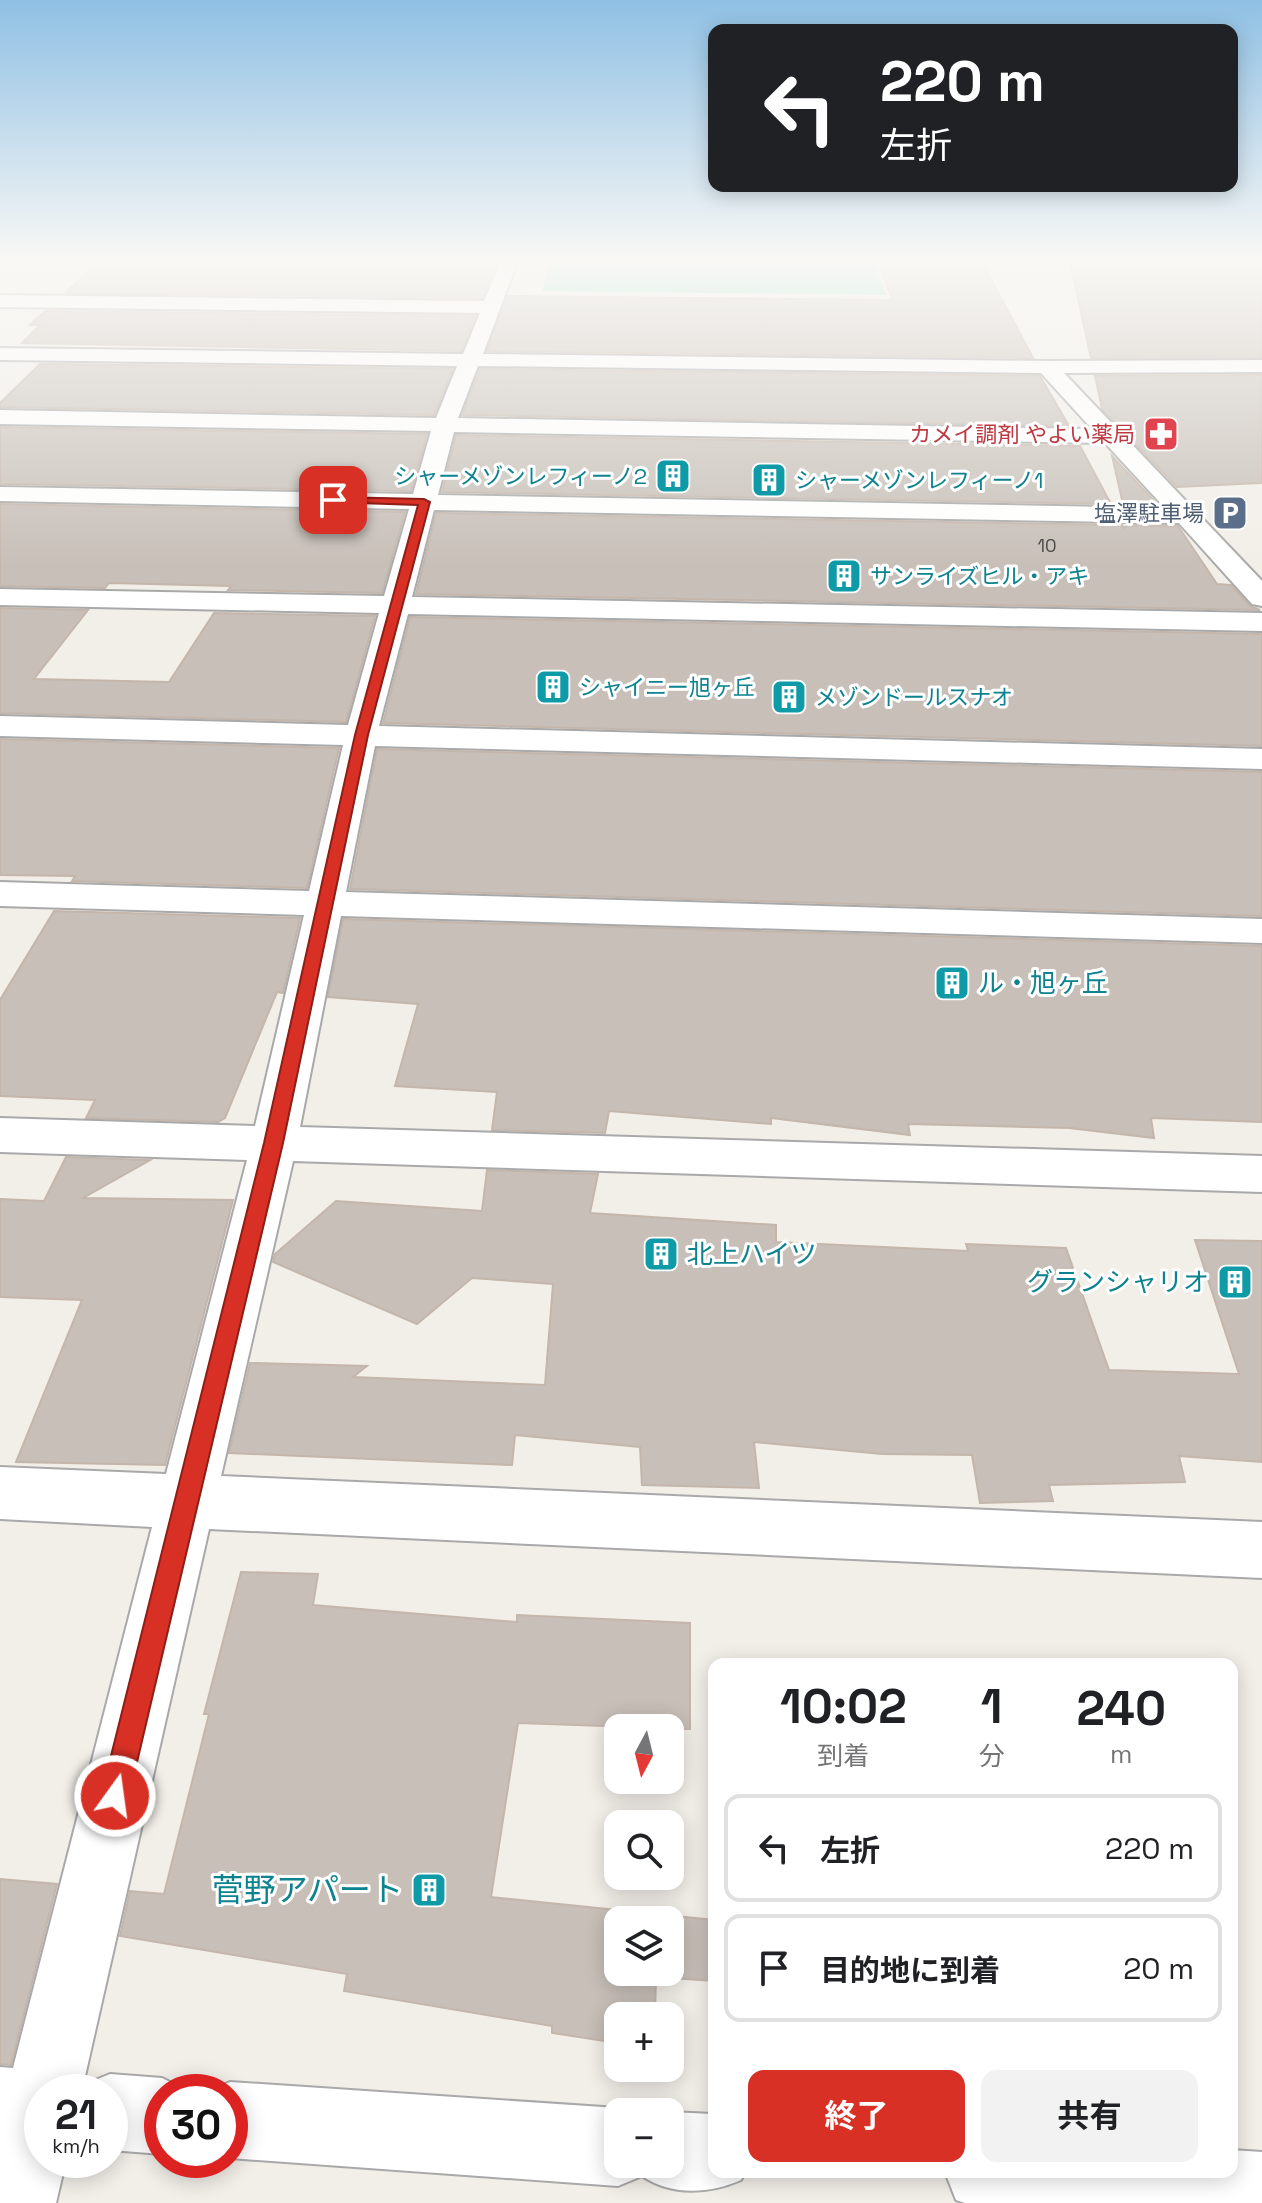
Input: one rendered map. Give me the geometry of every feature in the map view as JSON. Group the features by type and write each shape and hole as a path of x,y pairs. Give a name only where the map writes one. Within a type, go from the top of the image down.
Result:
{"street":[{"path":"53,2074 186,1501 274,1143 361,735 444,425 468,361"},
{"path":"649,361 1047,367 1262,366"},
{"path":"1047,367 1107,436 1189,516 1262,598"},
{"path":"0,417 1107,436"},
{"path":"0,494 1189,516"},
{"path":"0,597 1262,622"},
{"path":"0,726 1262,759"},
{"path":"0,894 1262,931"},
{"path":"0,1135 1262,1174"},
{"path":"0,1493 1262,1550"},
{"path":"248,2121 604,2146"},
{"path":"684,2151 708,2153"},
{"path":"17,2203 24,2178"},
{"path":"1072,2178 1262,2191"}],"building":[{"path":"40,364 453,369 434,415 0,407 0,403"},
{"path":"480,369 1040,376 1069,426 462,415"},
{"path":"1262,375 1262,483 1177,487 1102,409 1095,376"},
{"path":"0,427 427,434 411,491 0,484"},
{"path":"456,435 1080,446 1111,504 442,492"},
{"path":"1112,456 1158,505 1123,504"},
{"path":"0,504 405,512 382,593 228,590 231,586 109,583 105,588 0,586"},
{"path":"436,513 1122,525 1124,528 1128,525 1178,526 1217,584 1231,585 1250,606 1260,610 416,594"},
{"path":"0,608 88,610 34,679 169,682 214,613 375,616 346,722 0,713"},
{"path":"410,617 1262,634 1262,746 383,723"},
{"path":"0,739 339,748 307,888 72,881 75,876 0,875"},
{"path":"377,749 1262,772 1262,916 350,889"},
{"path":"54,911 300,918 283,993 277,992 225,1118 218,1122 86,1118 95,1100 0,1096 0,1000"},
{"path":"343,919 1262,946 1262,1122 1151,1118 1154,1138 1069,1128 908,1124 910,1135 771,1118 771,1124 609,1111 605,1133 492,1130 497,1092 395,1086 418,1004 328,997"},
{"path":"66,1157 150,1160 83,1198 233,1200 165,1465 16,1462 82,1300 0,1297 0,1199 44,1201"},
{"path":"487,1170 598,1174 590,1213 776,1225 776,1242 968,1251 966,1244 1066,1248 1109,1370 1239,1374 1195,1240 1262,1241 1262,1462 1179,1456 1185,1482 1049,1485 1053,1501 980,1503 972,1455 882,1454 754,1442 759,1488 642,1485 640,1447 515,1435 512,1465 229,1453 250,1363 367,1366 353,1377 545,1385 553,1284 472,1278 417,1324 273,1262 275,1254 336,1201 482,1211"},
{"path":"241,1572 318,1574 313,1605 517,1622 517,1615 690,1623 690,1729 684,1729 684,1714 604,1714 604,1726 518,1723 491,1897 604,1909 604,1986 656,1986 655,2002 604,2002 604,2041 552,2033 552,2026 344,1991 347,1974 120,1936 130,1891 164,1894 209,1714 204,1714"},
{"path":"0,1879 57,1884 11,2065 0,2064"},
{"path":"684,1917 708,1919 708,1981 684,1979"}],"place":[{"name":"カメイ調剤 やよい薬局","path":"1161,434"},
{"name":"シャーメゾンレフィーノ2","path":"673,476"},
{"name":"シャーメゾンレフィーノ1","path":"769,480"},
{"name":"塩澤駐車場","path":"1230,513"},
{"name":"サンライズヒル・アキ","path":"844,576"},
{"name":"シャイニー旭ヶ丘","path":"553,687"},
{"name":"メゾンドールスナオ","path":"789,697"},
{"name":"ル・旭ヶ丘","path":"952,983"},
{"name":"北上ハイツ","path":"661,1254"},
{"name":"グランシャリオ","path":"1235,1282"},
{"name":"菅野アパート","path":"429,1890"}],"route":[{"path":"115,1796 274,1143 361,735 424,502 333,500"}]}
